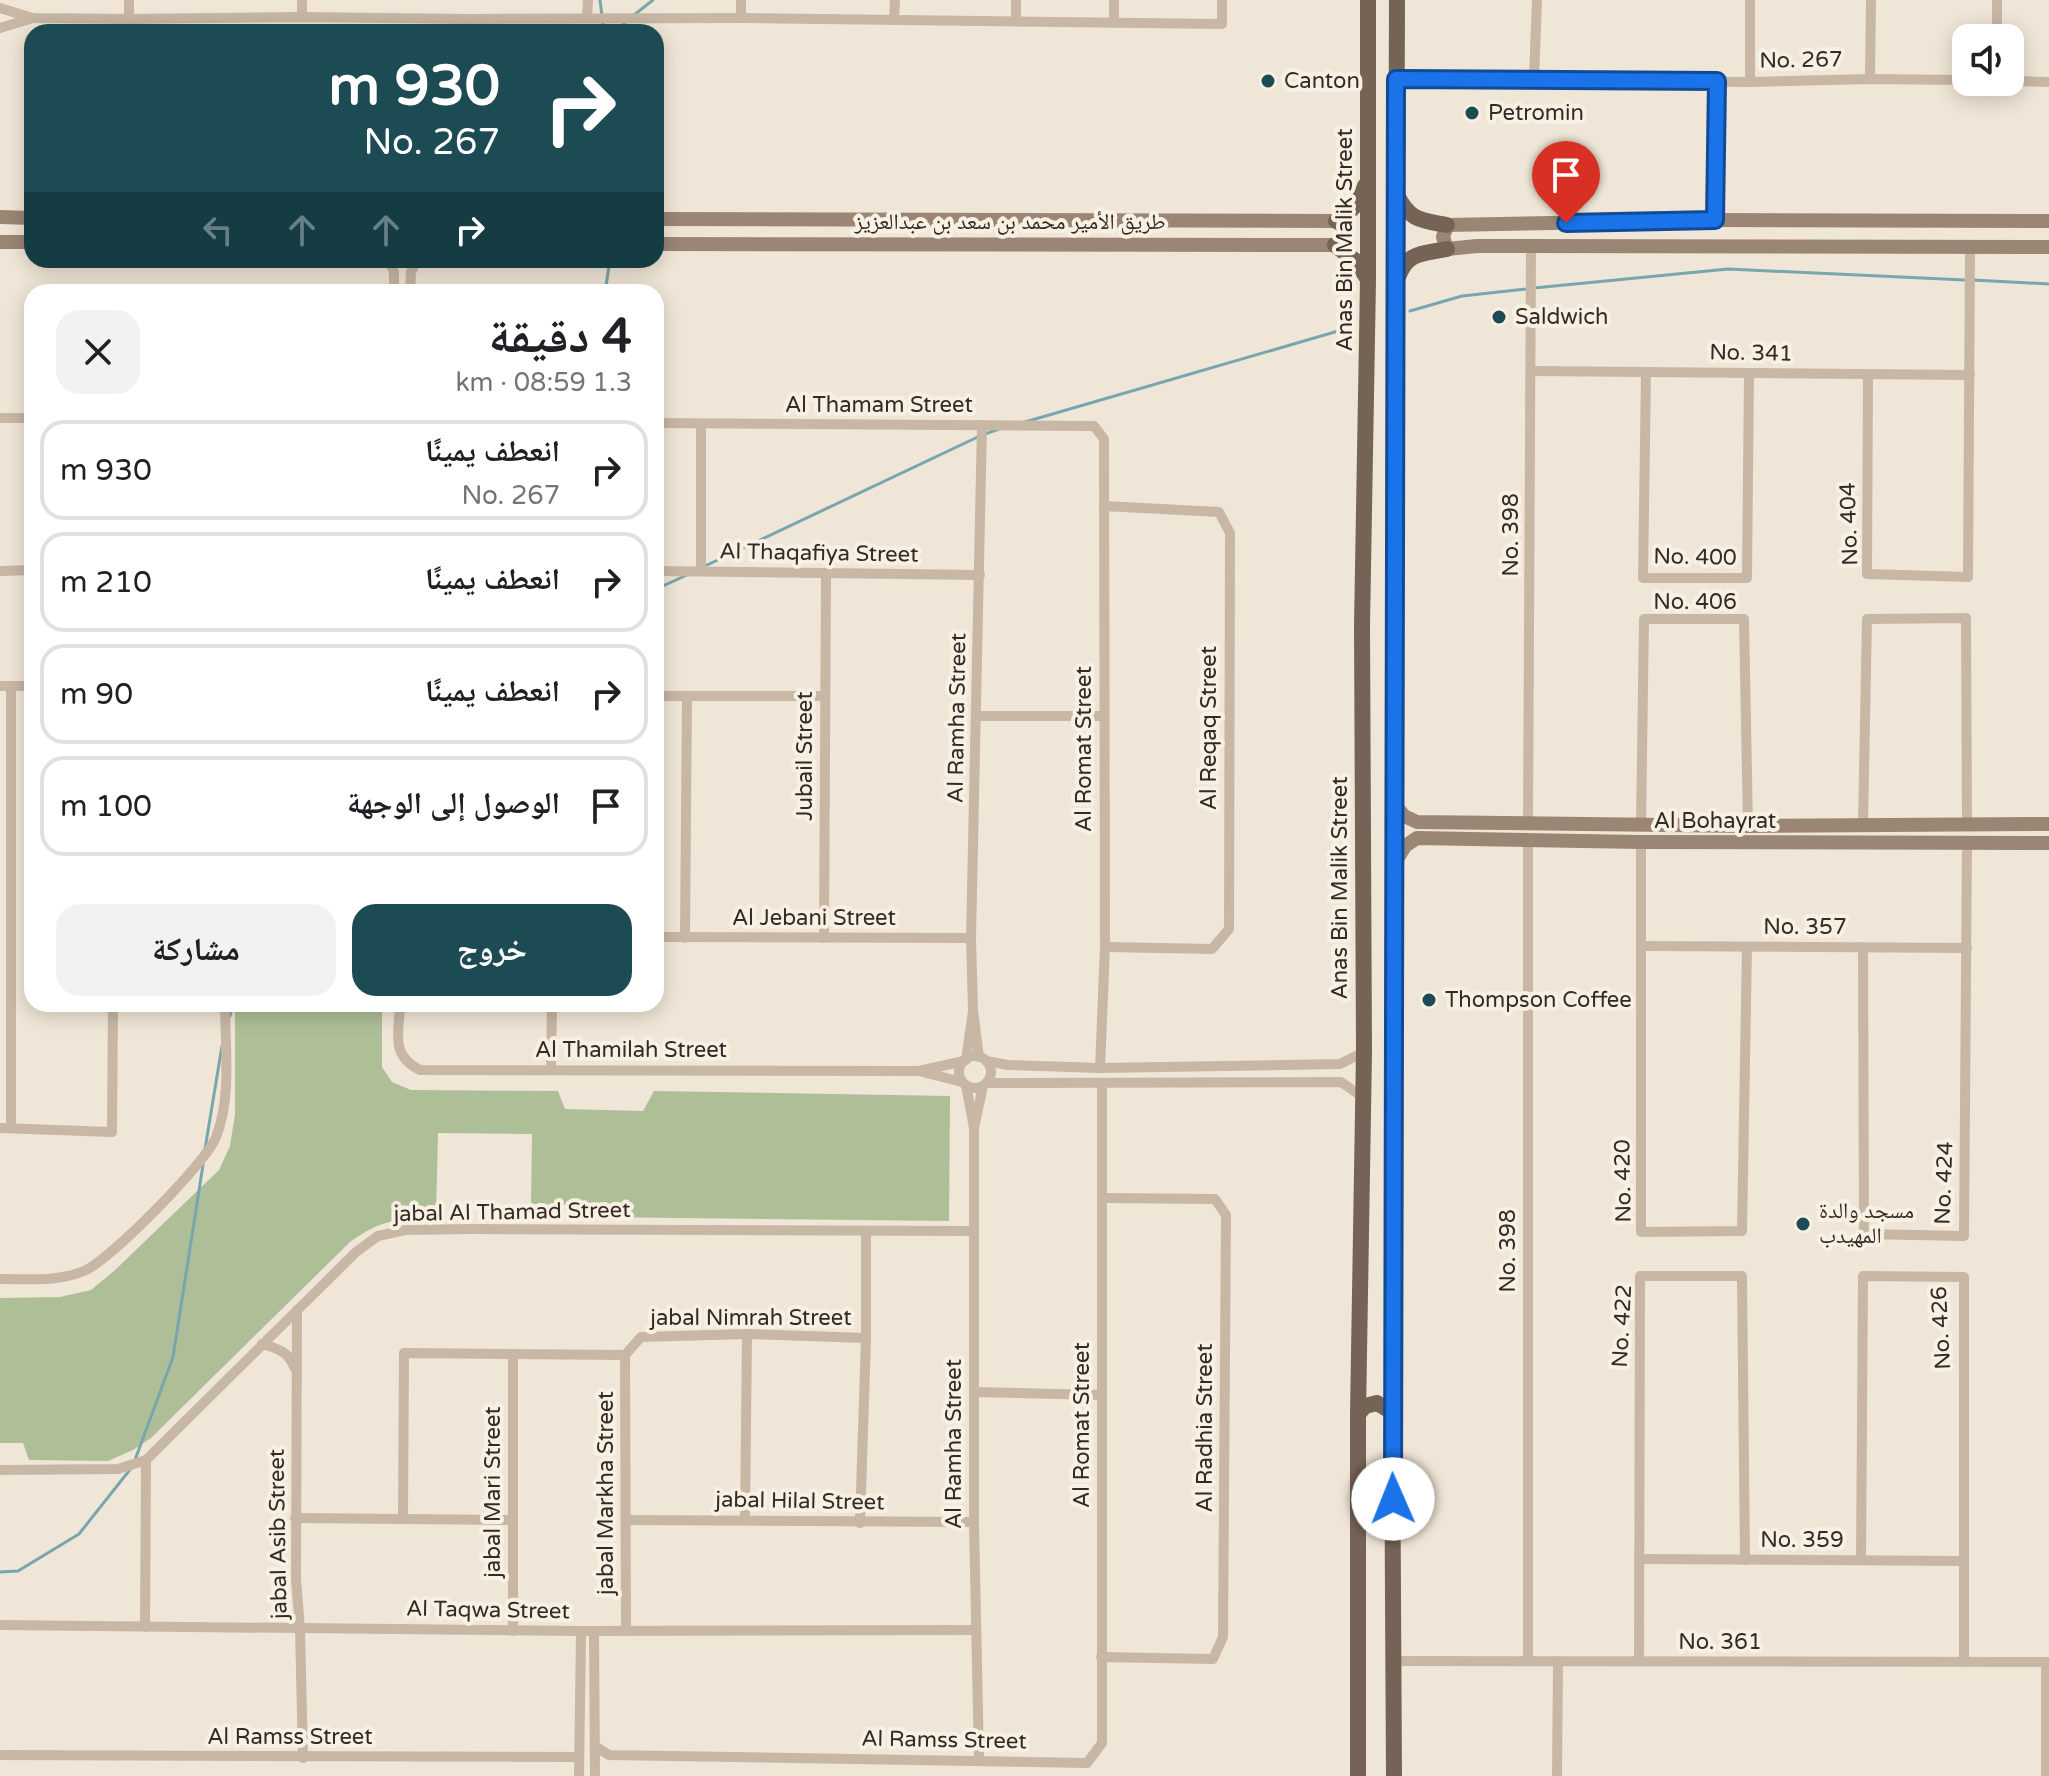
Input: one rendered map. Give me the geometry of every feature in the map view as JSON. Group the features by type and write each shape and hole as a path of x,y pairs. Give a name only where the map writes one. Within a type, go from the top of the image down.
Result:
{"main road":[{"name":"Anas Bin Malik Street","path":"1358,1776 1358,1414 1364,1052 1362,626 1368,280 1368,0"},
{"path":"1394,1776 1392,1412 1397,0"},
{"path":"1367,180 1360,200 1349,214 1336,221 1343,227 1343,237 1335,245 1357,262 1368,280"},
{"path":"1395,191 1406,212 1413,217 1447,225 1715,220 2049,221"},
{"path":"0,217 24,218"},
{"name":"طريق الأمير محمد بن سعد بن عبدالعزيز","path":"664,219 1336,221"},
{"path":"1447,225 1443,237 1447,249"},
{"path":"0,242 24,242"},
{"name":"طريق الأمير محمد بن سعد بن عبدالعزيز","path":"664,244 1335,245"},
{"path":"1395,287 1403,266 1411,257 1447,249 1531,246 2049,247"},
{"name":"Al Bohayrat","path":"1395,805 1404,816 1417,822 1443,823 1748,826 2049,824"},
{"path":"1440,839 1431,833 1431,828 1443,823"},
{"name":"Al Bohayrat","path":"1394,864 1405,846 1417,838 2049,843"},
{"path":"1360,1323 1365,1332 1376,1336 1387,1331 1393,1323"},
{"path":"1358,1414 1365,1406 1377,1403 1392,1412"}],"street":[{"path":"129,0 129,19"},
{"path":"302,0 302,17"},
{"path":"587,18 588,0"},
{"path":"741,0 741,18"},
{"path":"894,19 895,0"},
{"path":"1016,0 1016,21"},
{"path":"1114,0 1114,23"},
{"path":"0,8 33,18 741,18 1222,24 1222,0"},
{"path":"1534,78 1537,0"},
{"path":"1750,0 1750,82"},
{"path":"1870,79 1871,0"},
{"path":"1997,0 1997,24"},
{"path":"0,28 33,18"},
{"path":"468,19 468,24"},
{"name":"No. 267","path":"1396,79 1750,82 1952,80"},
{"path":"1715,220 1717,81"},
{"path":"2024,81 2049,82"},
{"name":"No. 398","path":"1528,823 1531,246"},
{"path":"1970,247 1970,375"},
{"name":"No. 341","path":"1532,371 1970,375"},
{"name":"No. 400","path":"1646,372 1643,578 1747,578 1749,373"},
{"name":"No. 404","path":"1868,374 1867,574 1968,577 1970,375"},
{"path":"0,418 24,418"},
{"name":"Al Thamam Street","path":"664,423 1094,426 1098,431"},
{"path":"701,424 701,571"},
{"name":"Al Ramha Street","path":"973,1011 971,938 982,425"},
{"name":"Al Romat Street","path":"1098,431 1104,439 1105,947 1100,1068"},
{"name":"Al Reqaq Street","path":"1104,506 1219,512 1230,533 1229,929 1212,949 1105,947"},
{"path":"0,571 24,570"},
{"name":"Al Thaqafiya Street","path":"664,571 980,575"},
{"name":"Jubail Street","path":"824,938 826,574"},
{"path":"1863,825 1867,619 1966,618 1967,824"},
{"name":"No. 406","path":"1641,825 1644,619 1744,619 1748,826"},
{"path":"5,686 6,1128 112,1132 113,1012"},
{"path":"664,696 825,696"},
{"path":"685,938 687,696"},
{"path":"977,716 1104,716"},
{"name":"No. 398","path":"1528,841 1528,1661"},
{"name":"No. 420","path":"1641,842 1641,1232 1742,1231 1747,947"},
{"name":"No. 424","path":"1863,947 1864,1234 1964,1236 1967,843"},
{"name":"Al Jebani Street","path":"664,937 971,938"},
{"name":"No. 357","path":"1643,946 1967,948"},
{"path":"973,1011 982,1059 991,1073 984,1084 974,1128"},
{"path":"973,1011 965,1060 959,1070 974,1128"},
{"path":"0,1279 48,1280 85,1271 115,1251 199,1164 216,1139 225,1106 225,1012"},
{"name":"Al Thamilah Street","path":"400,1012 399,1054 420,1070 919,1071"},
{"path":"551,1069 552,1012"},
{"path":"919,1071 982,1059 1008,1065 1100,1068 1340,1064 1364,1052"},
{"path":"919,1071 973,1088 984,1084 1341,1082 1361,1096"},
{"name":"Al Romat Street","path":"1087,1763 1102,1743 1102,1083"},
{"name":"Al Ramha Street","path":"974,1128 974,1522 979,1760"},
{"name":"Al Radhia Street","path":"1101,1657 1213,1659 1223,1637 1226,1231 1226,1215 1215,1199 1103,1198"},
{"name":"jabal Al Thamad Street","path":"146,1460 356,1252 378,1236 405,1230 607,1228 974,1231"},
{"path":"860,1523 866,1232"},
{"name":"No. 422","path":"1639,1661 1640,1276 1742,1276 1745,1560"},
{"name":"No. 426","path":"1861,1560 1863,1276 1964,1277 1964,1662"},
{"name":"jabal Asib Street","path":"297,1310 296,1605 300,1629 303,1758"},
{"path":"745,1519 747,1334"},
{"name":"jabal Nimrah Street","path":"625,1355 641,1337 747,1334 866,1338"},
{"path":"262,1344 279,1348 291,1359 296,1371"},
{"path":"403,1518 404,1353 625,1355"},
{"name":"jabal Mari Street","path":"513,1354 513,1631"},
{"name":"jabal Markha Street","path":"625,1355 626,1630"},
{"path":"974,1392 1102,1395"},
{"path":"0,1470 118,1469 146,1460 145,1627"},
{"path":"295,1518 512,1520"},
{"name":"jabal Hilal Street","path":"626,1520 974,1522"},
{"name":"No. 359","path":"1639,1559 1964,1561"},
{"name":"Al Taqwa Street","path":"0,1625 513,1631 976,1630"},
{"path":"579,1776 581,1631"},
{"path":"594,1631 595,1772"},
{"name":"No. 361","path":"1392,1661 2048,1662"},
{"path":"1557,1776 1558,1661"},
{"path":"2046,1776 2048,1662"},
{"path":"595,1746 609,1755 595,1772"},
{"name":"Al Ramss Street","path":"0,1755 579,1757"},
{"name":"Al Ramss Street","path":"609,1755 1087,1763"}],"green space":[{"path":"235,1012 382,1012 382,1067 392,1082 411,1090 558,1091 565,1109 643,1111 654,1091 950,1096 949,1221 595,1217 589,1206 531,1204 532,1134 438,1133 436,1218 390,1222 350,1242 151,1438 108,1461 29,1460 23,1443 0,1443 0,1298 60,1297 91,1290 219,1170 230,1146 235,1114"}],"waterway":[{"path":"600,0 603,24"},
{"path":"634,15 653,0"},
{"path":"606,284 609,268"},
{"path":"1534,288 1728,269 1965,280"},
{"path":"1973,280 2049,284"},
{"path":"1410,311 1462,296 1527,289"},
{"path":"1025,422 1352,327"},
{"path":"705,566 999,429"},
{"path":"664,585 687,575"},
{"path":"230,1016 231,1012"},
{"path":"205,1149 222,1046"},
{"path":"135,1460 173,1357 203,1165"},
{"path":"0,1572 18,1571 79,1534 132,1467"}],"place":[{"name":"Canton","path":"1268,81"},
{"name":"Petromin","path":"1472,113"},
{"name":"Saldwich","path":"1499,317"},
{"name":"Thompson Coffee","path":"1429,1000"},
{"name":"مسجد والدة المهيدب","path":"1803,1224"}],"route":[{"path":"1393,1499 1396,79 1717,81 1715,220 1566,223"}]}
